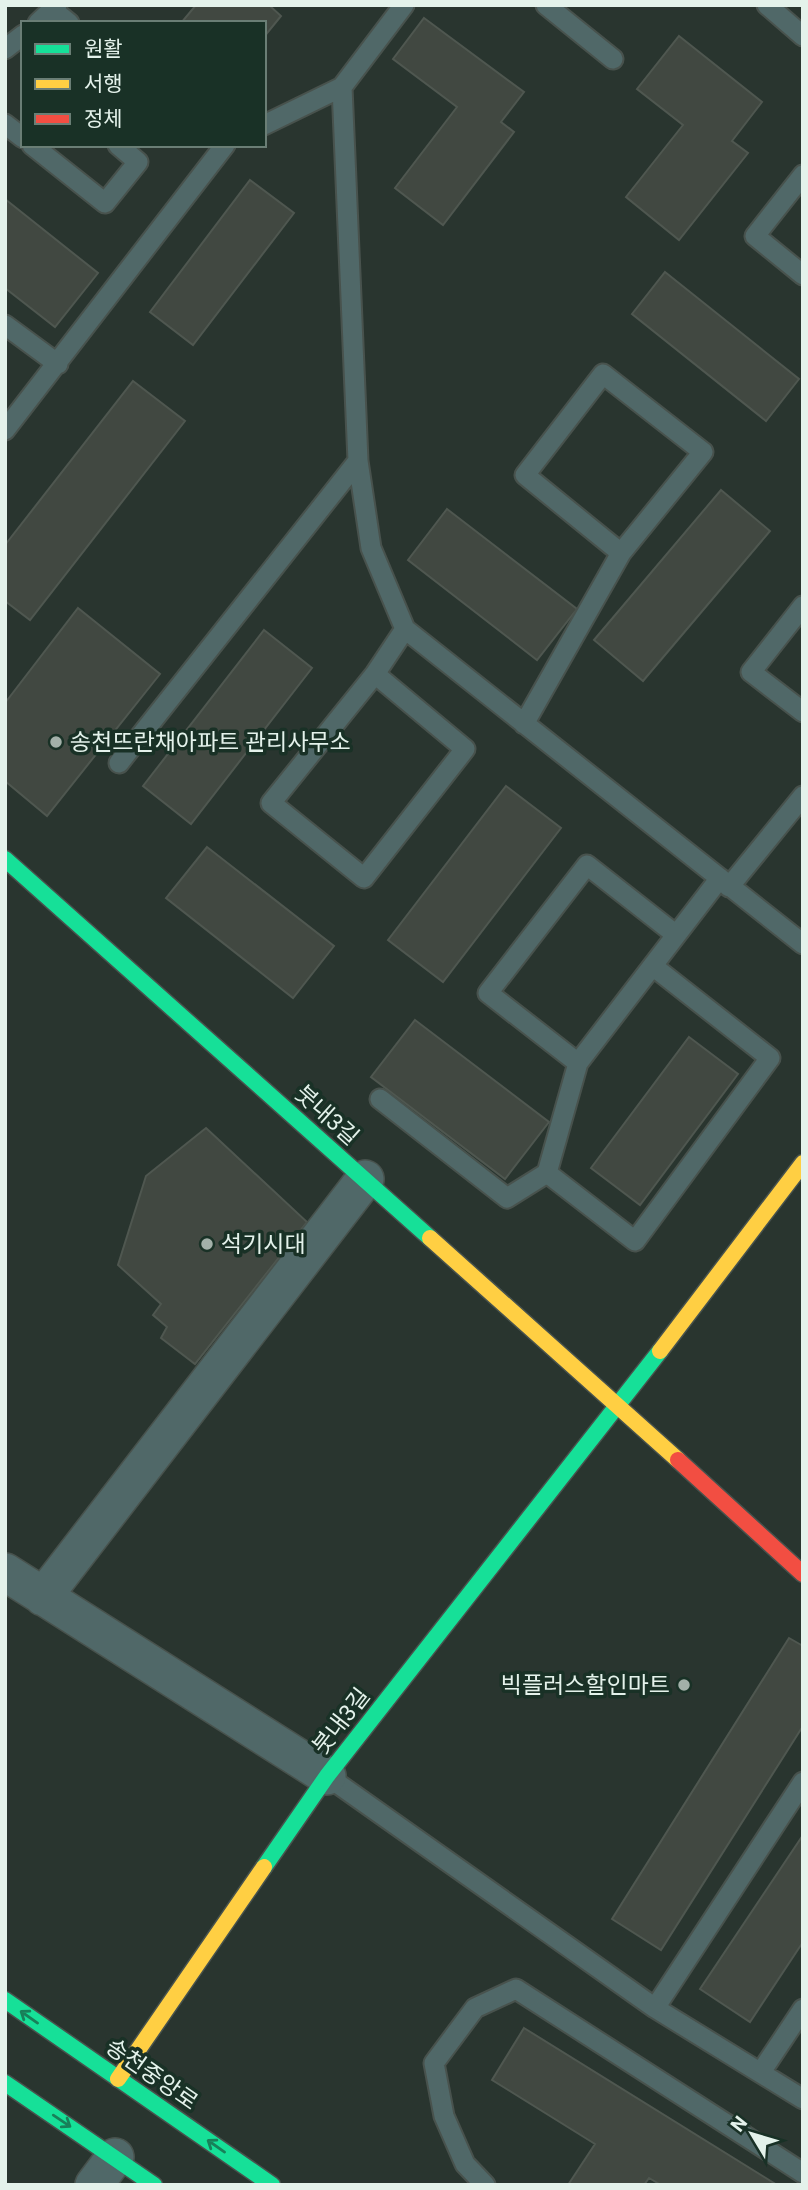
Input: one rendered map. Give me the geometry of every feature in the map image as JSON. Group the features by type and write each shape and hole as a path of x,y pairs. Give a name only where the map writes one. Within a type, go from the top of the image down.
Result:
{"street":[{"name":"붓내3길","path":"5,859 618,1405"},
{"name":"붓내3길","path":"118,2079 327,1776 618,1405 803,1163"},
{"path":"43,1597 365,1179"},
{"path":"618,1405 803,1574"},
{"path":"5,1572 327,1776"},
{"name":"송천중앙로","path":"5,2000 272,2185"},
{"path":"5,2083 104,2171 154,2185"}],"lane":[{"path":"266,124 342,88 404,5"},
{"path":"546,5 613,59"},
{"path":"767,5 803,36"},
{"path":"49,13 65,21"},
{"path":"5,49 21,37"},
{"path":"342,88 358,461 371,548 405,629 803,944"},
{"path":"5,124 21,136"},
{"path":"35,147 105,203 138,162 120,147"},
{"path":"5,430 223,147"},
{"path":"803,175 755,236 803,275"},
{"path":"5,325 58,364"},
{"path":"524,724 621,553 703,452 603,374 525,475 621,553"},
{"path":"119,763 358,461"},
{"path":"803,606 751,672 803,712"},
{"path":"375,674 465,749 364,878 271,803 375,674 405,629"},
{"path":"380,1099 507,1198 547,1173 578,1063 654,967 675,934 803,796"},
{"path":"578,1063 488,993 587,865 675,934"},
{"path":"547,1173 635,1241 770,1058 654,967"},
{"path":"327,1776 655,2008 803,2099"},
{"path":"655,2008 803,1782"},
{"path":"485,2185 465,2164 444,2116 434,2063 475,2008 516,1989 803,2173"},
{"path":"761,2072 803,2009"}],"building":[{"path":"196,5 269,5 281,16 266,35 266,21 183,21"},
{"path":"424,18 524,92 501,122 514,132 443,225 395,188 457,107 393,59"},
{"path":"679,36 762,102 732,141 748,153 679,240 626,197 683,125 637,89"},
{"path":"250,180 294,213 193,345 150,312"},
{"path":"5,199 98,273 55,327 5,288"},
{"path":"665,272 799,379 766,421 632,314"},
{"path":"133,381 185,421 30,620 5,601 5,545"},
{"path":"721,490 770,531 643,681 594,640"},
{"path":"447,509 577,609 537,660 408,560"},
{"name":"송천뜨란채아파트 관리사무소","path":"78,608 160,674 47,816 5,781 5,703"},
{"path":"264,630 312,668 191,824 143,786"},
{"path":"506,786 561,828 443,982 388,940"},
{"path":"207,847 334,946 293,998 166,898"},
{"path":"415,1020 549,1122 505,1179 371,1077"},
{"path":"689,1037 738,1074 640,1205 591,1168"},
{"name":"석기시대","path":"206,1128 307,1222 195,1364 161,1338 167,1327 153,1315 161,1304 118,1265 146,1176"},
{"path":"789,1638 803,1646 803,1726 661,1950 612,1919"},
{"path":"803,1835 803,1942 750,2022 700,1989"},
{"path":"524,2028 777,2185 661,2185 649,2178 644,2185 568,2185 595,2144 492,2080"}],"traffic: fast":[{"path":"5,859 430,1238"},
{"path":"264,1867 327,1776 660,1351"},
{"path":"5,2000 272,2185"},
{"path":"5,2083 154,2185"}],"traffic: slow":[{"path":"660,1351 803,1163"},
{"path":"430,1238 678,1460"},
{"path":"118,2079 264,1867"}],"traffic: jam":[{"path":"678,1460 803,1574"}],"place":[{"name":"송천뜨란채아파트 관리사무소","path":"56,742"},
{"name":"석기시대","path":"207,1244"},
{"name":"빅플러스할인마트","path":"684,1685"}]}
